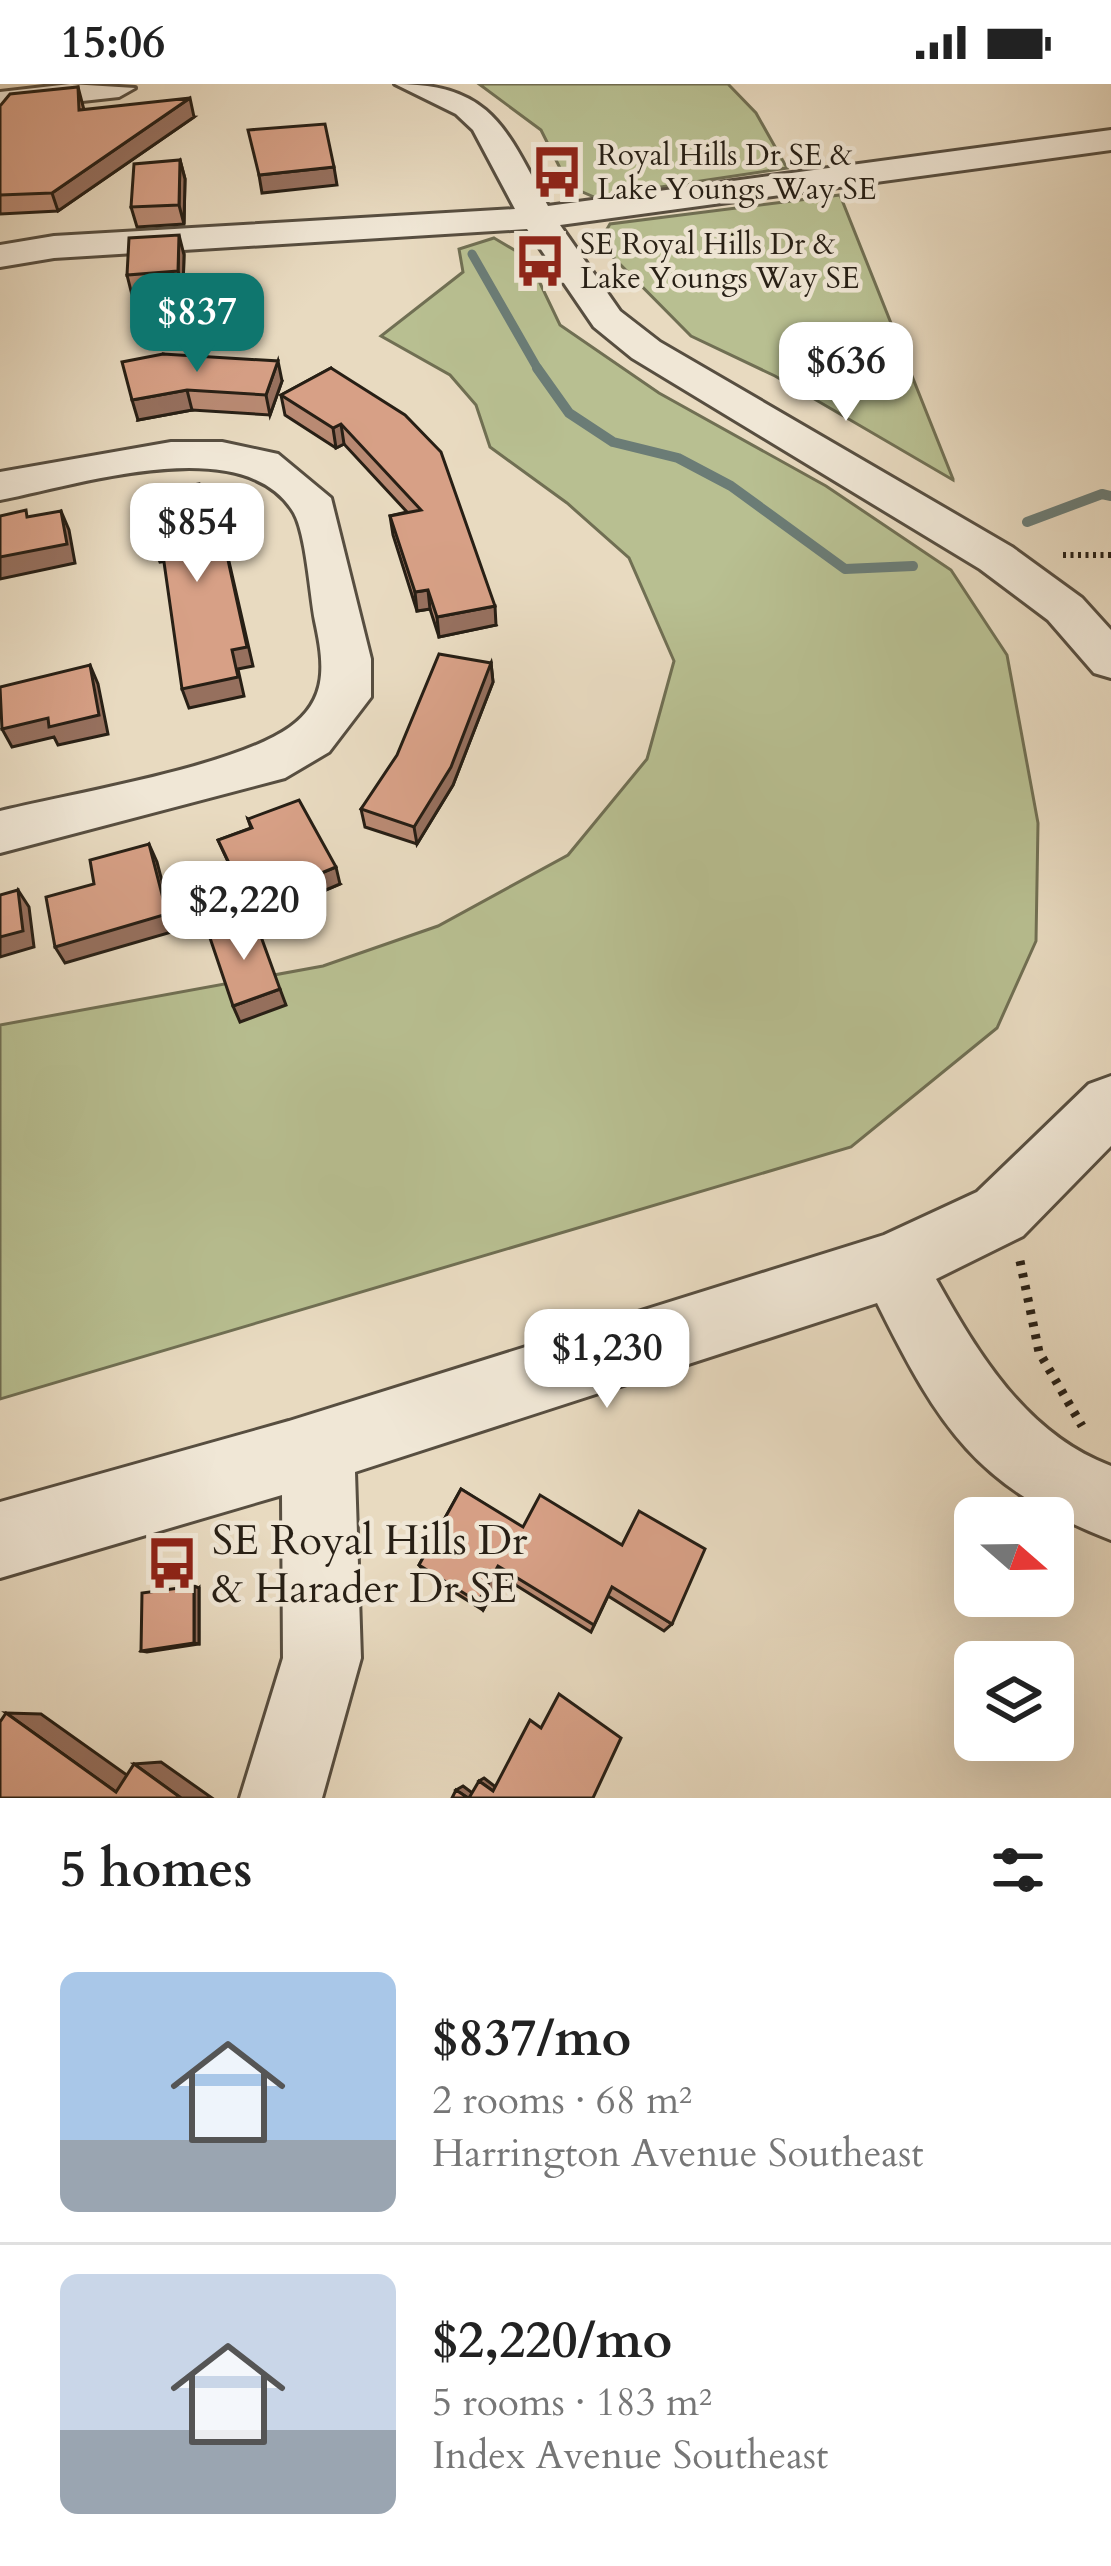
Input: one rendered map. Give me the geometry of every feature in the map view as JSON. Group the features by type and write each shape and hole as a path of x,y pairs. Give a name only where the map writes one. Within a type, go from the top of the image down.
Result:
{"street":[{"path":"411,84 467,107 487,125 537,218 607,319 646,350 996,559 1066,609 1111,661"},
{"path":"0,101 119,88"},
{"path":"0,256 54,248 537,218 1111,140"},
{"path":"0,486 171,455 262,463 316,508 347,659 346,698 310,739 267,764 0,832"},
{"path":"0,1540 318,1448 893,1265 1000,1214 1111,1104"},
{"path":"893,1265 948,1374 989,1430 1081,1495 1111,1503"},
{"path":"280,1798 322,1658 318,1448"}],"path":[{"path":"1043,555 1111,555"},
{"path":"1020,1261 1039,1352 1087,1435"}],"green space":[{"path":"479,84 728,84 756,113 787,168 594,197 569,186 541,130"},
{"path":"840,195 953,480 775,376 691,336 599,243 610,224"},
{"path":"494,238 528,258 560,325 659,393 826,486 951,570 1007,655 1038,823 1036,941 997,1028 851,1147 0,1399 0,1025 323,966 438,926 568,855 647,759 674,661 629,558 567,503 490,447 476,405 450,375 381,336 463,272 459,249"}],"building":[{"path":"78,87 79,110 190,98 52,193 0,195 0,106 10,94"},
{"path":"325,124 334,167 259,175 248,130"},
{"path":"180,160 179,205 131,207 134,164"},
{"path":"179,235 178,271 127,275 129,238"},
{"path":"163,354 278,361 266,395 187,390 132,400 122,362"},
{"path":"331,368 405,415 441,452 495,606 437,617 428,590 415,592 390,516 421,510 341,424 333,428 281,395"},
{"path":"199,484 203,507 216,505 247,647 232,650 238,677 182,689 161,541 153,543 146,493"},
{"path":"26,510 27,517 61,511 67,544 0,557 0,516"},
{"path":"439,654 491,663 451,767 414,827 361,809 397,755"},
{"path":"90,665 99,715 49,727 48,718 2,729 0,687"},
{"path":"299,800 336,867 248,903 218,840 252,828 248,819"},
{"path":"149,844 167,914 55,947 46,897 94,884 90,860"},
{"path":"18,890 23,931 0,937 0,895"},
{"path":"255,920 280,989 233,1006 209,935"},
{"path":"461,1489 523,1527 540,1495 622,1545 639,1511 705,1549 672,1624 612,1587 594,1625 498,1566 478,1602 419,1565"},
{"path":"194,1586 194,1643 141,1651 142,1593"},
{"path":"559,1694 621,1738 593,1798 469,1798 479,1781 493,1791 530,1720 541,1728"},
{"path":"6,1713 116,1792 134,1764 181,1798 0,1798 0,1722"}],"waterway":[{"path":"472,254 538,370"},
{"path":"538,370 569,413 613,442 678,458 731,486 845,569 913,566"},
{"path":"1027,522 1102,494 1111,496"}],"place":[{"name":"Royal Hills Dr SE & Lake Youngs Way SE","path":"557,172"},
{"name":"SE Royal Hills Dr & Lake Youngs Way SE","path":"540,261"},
{"name":"SE Royal Hills Dr & Harader Dr SE","path":"172,1563"}]}
